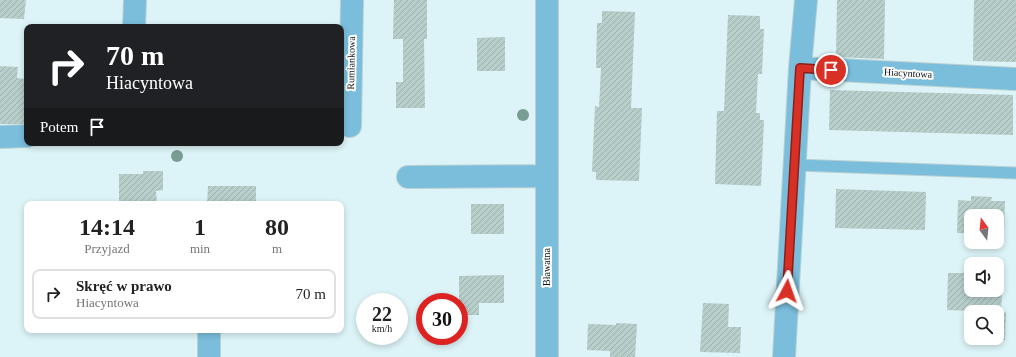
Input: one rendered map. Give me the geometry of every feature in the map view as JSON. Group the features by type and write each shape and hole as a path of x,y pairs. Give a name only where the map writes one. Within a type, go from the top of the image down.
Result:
{"street":[{"path":"134,24 135,0"},
{"name":"Rumiankowa","path":"350,126 352,0"},
{"name":"Bławatna","path":"547,0 547,357"},
{"path":"784,357 796,165 800,68 806,0"},
{"name":"Hiacyntowa","path":"800,68 1016,78"},
{"path":"0,137 24,136"},
{"path":"408,177 547,176"},
{"path":"209,333 209,357"}],"lane":[{"path":"796,165 1016,173"}],"building":[{"path":"0,0 26,0 24,19 0,18"},
{"path":"394,0 427,0 427,39 424,39 425,108 396,108 396,82 403,82 403,39 393,39"},
{"path":"837,0 885,0 884,59 836,57"},
{"path":"974,0 1016,0 1016,62 973,61"},
{"path":"602,11 635,12 631,108 642,108 639,181 596,180 596,172 592,172 595,106 599,107 601,68 596,68 597,23 602,23"},
{"path":"728,15 760,16 760,29 764,29 762,74 758,74 756,113 760,113 760,120 764,120 761,186 715,184 717,111 724,111"},
{"path":"505,37 505,71 477,71 477,38"},
{"path":"0,66 18,67 17,78 24,79 24,124 0,124"},
{"path":"830,90 1013,95 1013,135 829,130"},
{"path":"143,171 163,171 163,190 156,191 157,201 119,201 119,174 143,174"},
{"path":"208,186 256,186 256,201 207,201"},
{"path":"836,189 926,192 925,230 835,228"},
{"path":"971,196 992,197 991,201 1005,201 1004,234 1004,209 964,209 964,233 957,233 958,200 971,201"},
{"path":"471,204 504,204 504,234 471,234"},
{"path":"948,273 964,273 964,297 1002,297 1001,305 964,305 964,311 947,310"},
{"path":"504,275 504,303 479,303 479,315 468,315 468,293 459,293 459,276"},
{"path":"703,303 729,304 728,327 741,327 740,353 700,352"},
{"path":"1004,312 1006,312 1005,340"},
{"path":"616,323 637,324 635,357 610,357 610,351 587,350 588,324 616,325"}],"route":[{"path":"787,291 796,165 800,68 831,70"}]}
